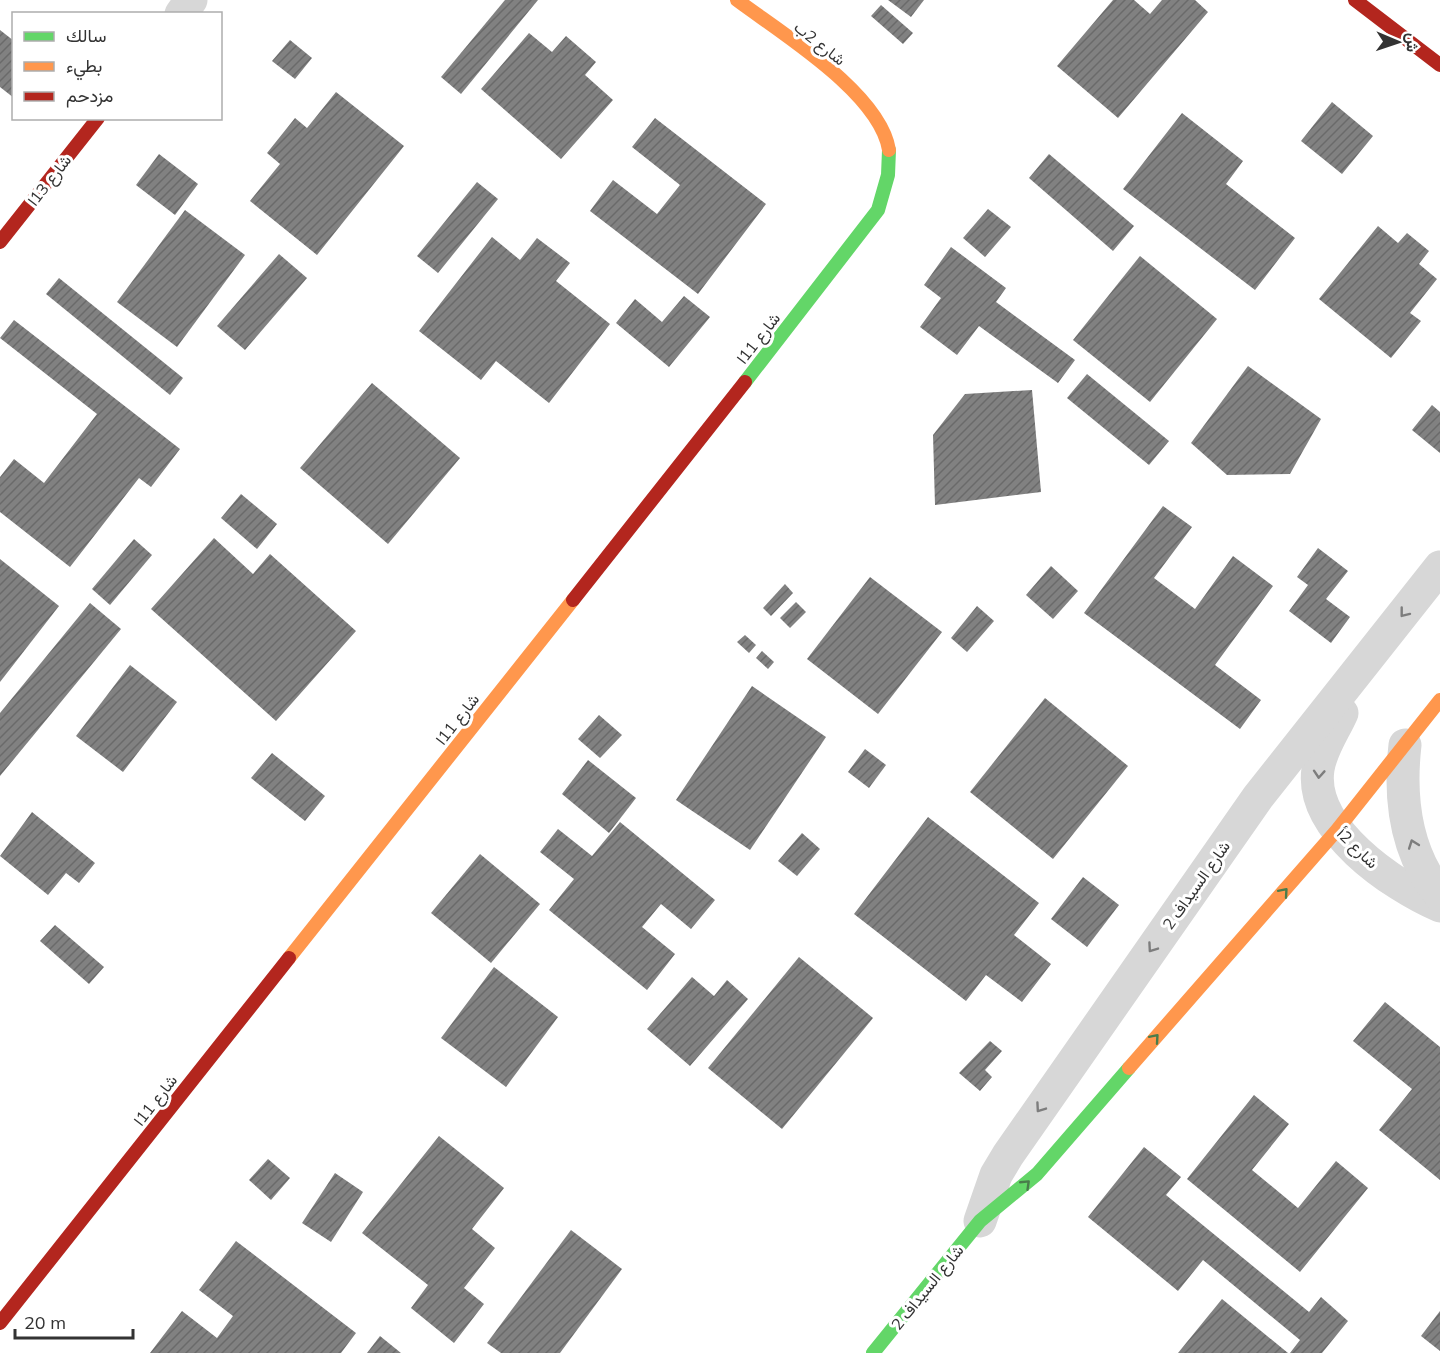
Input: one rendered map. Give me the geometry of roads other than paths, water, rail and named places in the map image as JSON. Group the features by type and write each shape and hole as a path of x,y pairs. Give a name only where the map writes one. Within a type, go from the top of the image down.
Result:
{"street":[{"name":"شارع 2ب","path":"737,0 841,81 878,118"},
{"path":"1355,0 1440,65"},
{"name":"شارع 11ا","path":"3,1312 864,230 883,195 890,164 887,140 878,118"},
{"name":"شارع 13ا","path":"0,242 96,120"},
{"name":"شارع السيداف 2","path":"980,1221 996,1175 1012,1148 1258,797 1440,567"},
{"name":"شارع 2أ","path":"1366,663 1321,757 1318,769 1320,798 1337,830 1380,870 1403,887 1440,906"},
{"name":"شارع السيداف 2","path":"873,1353 980,1221 1037,1174 1337,830 1440,700"},
{"path":"1405,745 1402,785 1409,835 1420,863 1440,895"}]}
